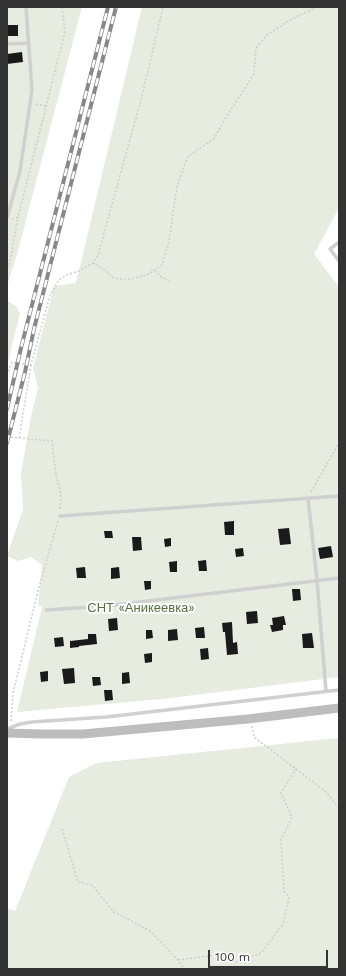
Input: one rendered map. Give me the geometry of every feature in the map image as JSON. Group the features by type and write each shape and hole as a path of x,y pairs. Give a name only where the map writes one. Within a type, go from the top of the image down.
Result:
{"street":[{"path":"8,730 41,734 83,734 249,719 339,708"}],"lane":[{"path":"7,218 20,170 32,90 26,7"},
{"path":"7,44 29,43"},
{"path":"339,242 330,249 339,261"},
{"path":"60,516 339,496"},
{"path":"308,498 317,580 326,692"},
{"path":"46,610 107,606 339,578"},
{"path":"8,730 20,724 32,722 106,717 339,690"}],"path":[{"path":"7,267 10,267 18,217 65,32 62,7"},
{"path":"19,438 31,365 50,295 59,280 66,275 79,271 93,263 98,255 142,96 163,7"},
{"path":"93,263 114,278 126,280 147,275 162,266 169,241 177,187 188,156 214,140 226,117 254,74 256,48 268,35 290,20 317,7"},
{"path":"30,102 46,107"},
{"path":"7,221 18,217"},
{"path":"155,270 160,276 170,281"},
{"path":"7,375 12,362 31,365"},
{"path":"7,437 52,441 56,475 61,494 60,516 39,587 12,693 8,730"},
{"path":"308,498 339,444"},
{"path":"249,719 254,738 326,792 339,808"},
{"path":"178,960 217,955 237,962 261,953 283,924 290,897 284,890 281,840 292,817 281,793 296,769"},
{"path":"62,829 78,882 92,885 114,912 150,931 178,960 184,969"}],"green space":[{"path":"7,7 82,7 16,258 7,286"},
{"name":"СНТ «Аникеевка»","path":"142,7 339,7 339,208 314,254 339,287 339,677 162,699 17,712 42,607 38,605 42,565 31,557 18,561 7,556 23,509 21,473 38,388 33,368 54,286 76,283"},
{"path":"7,301 16,306 20,313 7,366"},
{"path":"339,738 339,969 7,969 7,908 15,911 69,777 96,763"}],"building":[{"path":"7,25 18,25 18,36 7,36"},
{"path":"22,52 23,62 7,64 7,54"},
{"path":"234,521 234,535 225,535 224,522"},
{"path":"289,528 291,544 280,545 278,529"},
{"path":"104,531 112,531 113,538 105,538"},
{"path":"132,537 141,537 142,550 133,551"},
{"path":"171,538 171,546 165,547 164,539"},
{"path":"331,546 333,557 320,559 318,548"},
{"path":"243,548 244,556 236,557 235,549"},
{"path":"206,560 207,571 199,571 198,561"},
{"path":"177,561 177,572 170,572 169,562"},
{"path":"85,567 86,578 77,578 76,568"},
{"path":"119,567 120,578 111,579 111,568"},
{"path":"144,581 151,581 151,589 145,590"},
{"path":"292,589 300,589 301,600 293,601"},
{"path":"257,611 258,623 247,624 246,612"},
{"path":"284,616 286,625 283,625 283,630 272,632 270,625 273,625 272,618"},
{"path":"117,618 118,630 109,631 108,619"},
{"path":"232,622 233,643 237,642 238,654 227,655 225,632 223,632 222,623"},
{"path":"204,627 205,638 196,638 195,628"},
{"path":"177,629 178,640 168,641 168,630"},
{"path":"146,630 152,630 153,638 146,639"},
{"path":"312,633 314,648 303,648 302,634"},
{"path":"88,634 96,634 97,644 70,648 70,641 88,639"},
{"path":"63,637 64,646 55,647 54,638"},
{"path":"208,648 209,659 201,660 200,649"},
{"path":"152,653 152,662 145,663 144,654"},
{"path":"74,668 75,683 64,684 62,669"},
{"path":"48,671 48,681 41,682 40,672"},
{"path":"129,672 130,683 122,684 122,673"},
{"path":"92,677 100,677 101,685 93,686"},
{"path":"104,690 112,690 113,700 105,701"}],"railway":[{"path":"7,409 21,348 108,7"},
{"path":"7,443 34,329 116,7"}]}
